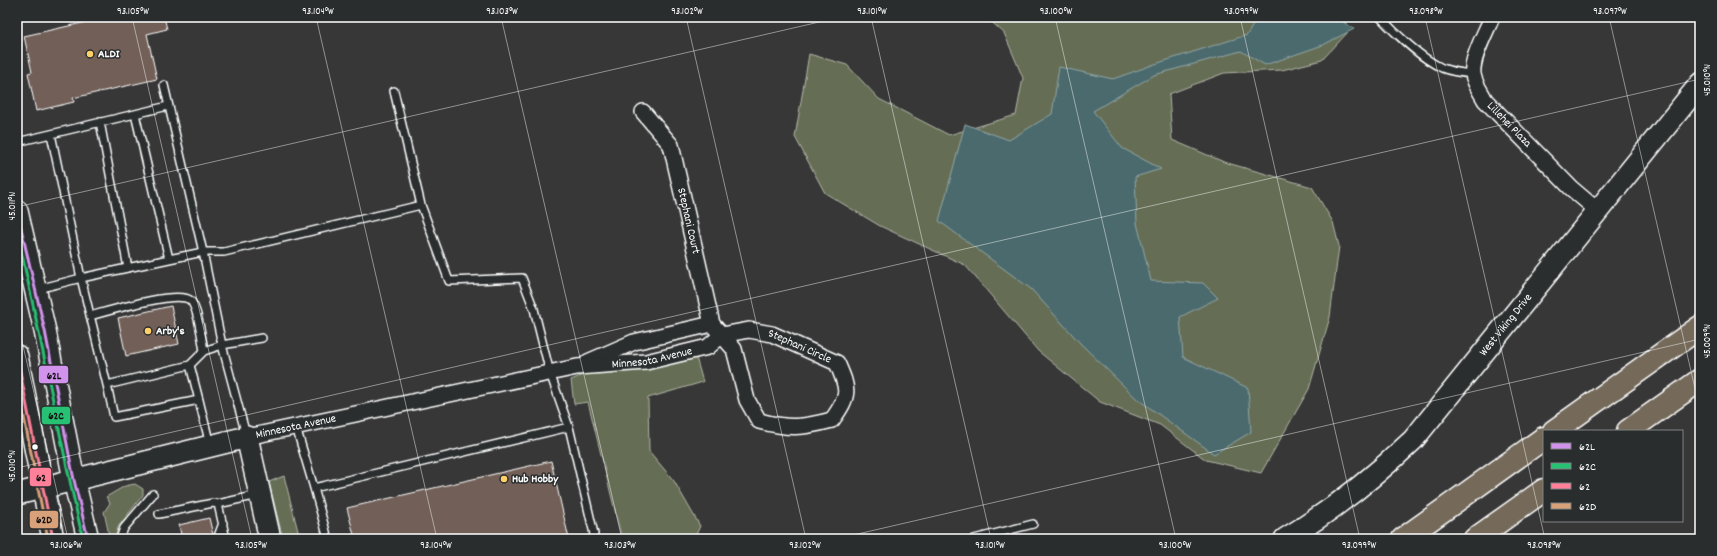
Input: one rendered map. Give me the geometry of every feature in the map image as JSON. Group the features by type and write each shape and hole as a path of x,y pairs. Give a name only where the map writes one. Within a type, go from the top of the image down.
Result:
{"highway":[{"path":"1555,430 1700,326"},
{"path":"1629,430 1700,380"},
{"path":"1403,539 1543,439"},
{"path":"1475,539 1543,491"}],"street":[{"path":"1473,74 1475,58 1492,17"},
{"name":"Lillehei Plaza","path":"1473,74 1485,100 1571,188 1598,211"},
{"name":"West Viking Drive","path":"1285,539 1316,521 1352,495 1382,470 1413,440 1700,84"},
{"name":"Stephani Court","path":"643,112 670,145 717,330"},
{"path":"17,211 35,289 74,480 88,539"},
{"name":"Stephani Circle","path":"717,330 749,330 772,334 837,363 847,385 843,405 832,420 802,428 779,426 759,421 747,400 734,349 717,330"},
{"name":"Minnesota Avenue","path":"577,367 634,342 717,330"},
{"name":"Minnesota Avenue","path":"17,494 210,445 577,367 646,362 708,347 717,330"},
{"path":"17,356 53,539"},
{"path":"247,437 270,539"}],"lane":[{"path":"1380,17 1402,39 1442,68 1457,73 1473,74"},
{"path":"164,85 203,252 222,345 247,437"},
{"path":"394,91 421,205 449,281 522,278 534,309 550,373 570,427 594,534 592,539"},
{"path":"17,142 168,106"},
{"path":"135,114 169,259"},
{"path":"100,122 128,268"},
{"path":"51,134 81,278 114,417 199,400"},
{"path":"35,289 203,252 224,252 421,205"},
{"path":"90,316 164,298 183,298 191,300 195,308 204,351"},
{"path":"107,386 190,365 204,351 222,345 262,338"},
{"path":"190,365 210,445"},
{"path":"296,427 328,539"},
{"path":"314,488 570,427"},
{"path":"120,539 124,528 153,494"},
{"path":"159,514 213,503 218,504 260,494"},
{"path":"218,504 226,539"},
{"path":"217,539 223,523"},
{"path":"974,539 1033,524"}],"green space":[{"path":"986,17 1343,17 1349,31 1322,60 1282,70 1224,73 1169,94 1172,140 1224,162 1312,187 1333,222 1339,246 1330,317 1309,389 1261,473 1206,460 1160,425 1100,402 1038,351 965,265 880,226 825,193 795,137 809,54 847,65 879,99 949,135 1016,115 1023,78 1004,33"},
{"path":"695,354 703,382 648,398 649,451 674,481 700,526 694,539 622,539 588,402 574,404 571,380 590,372"},
{"path":"284,476 300,539 283,539 269,482"},
{"path":"135,484 143,489 143,495 118,527 115,539 110,539 104,512 110,503 106,497 125,486"}],"water":[{"path":"1258,17 1336,17 1354,29 1323,45 1265,65 1241,51 1154,75 1093,111 1122,148 1161,169 1135,177 1137,223 1151,281 1203,283 1218,298 1180,317 1183,357 1248,388 1251,432 1214,454 1136,398 1081,344 1031,289 939,221 965,124 1009,140 1052,114 1059,67 1113,79 1247,35"}],"building":[{"name":"ALDI","path":"109,17 164,17 167,29 147,34 157,79 73,98 74,102 36,111 28,73 32,72 24,36"},
{"name":"Arby's","path":"171,306 179,344 126,356 118,318"},
{"path":"551,461 569,539 355,539 347,508"},
{"path":"209,518 213,535 212,539 182,539 179,525"}],"transit line":[{"name":"62L","path":"17,211 45,331 74,480 88,539"},
{"name":"62C","path":"17,233 83,539"},
{"name":"62","path":"17,356 53,539"},
{"name":"62D","path":"17,382 48,539"}],"place":[{"name":"ALDI","path":"90,54"},
{"name":"Arby's","path":"148,331"},
{"name":"Hub Hobby","path":"504,479"}]}
